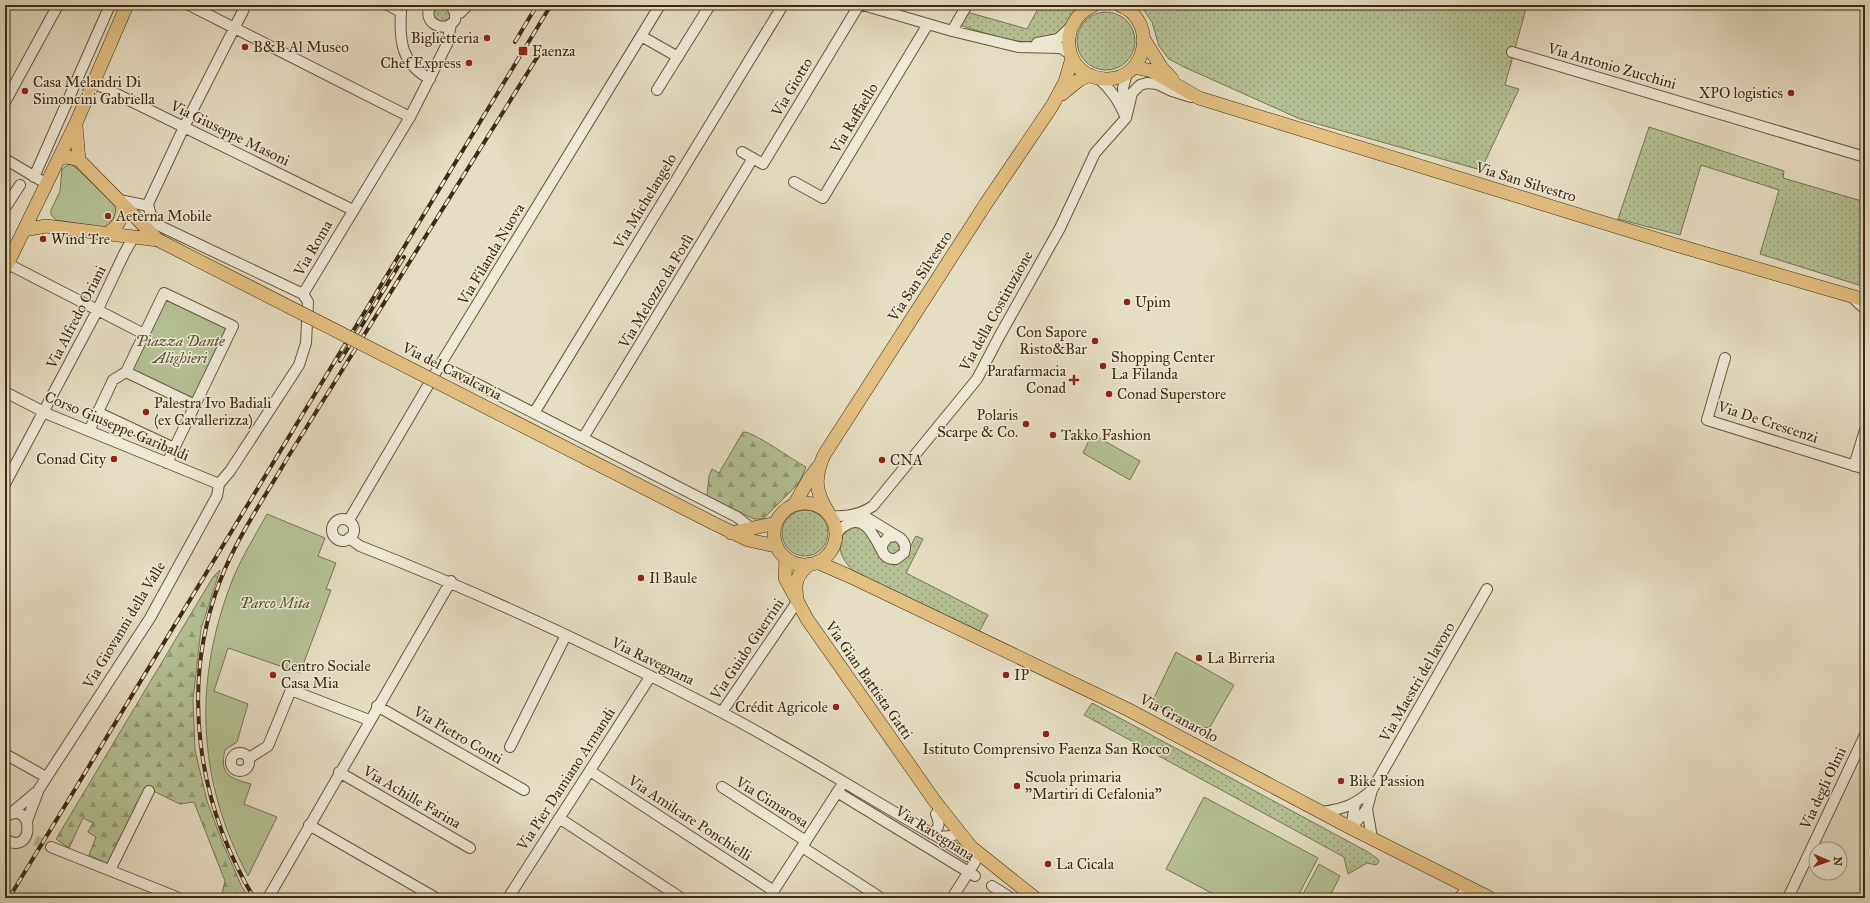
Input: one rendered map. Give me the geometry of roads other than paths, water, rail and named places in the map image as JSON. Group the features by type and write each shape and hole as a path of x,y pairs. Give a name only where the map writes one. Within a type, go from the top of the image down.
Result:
{"main road":[{"path":"6,266 76,123 127,5"},
{"path":"1071,27 1081,12 1093,5"},
{"name":"Via San Silvestro","path":"1121,5 1138,19 1144,32 1145,41 1161,67 1180,87"},
{"name":"Via San Silvestro","path":"829,514 819,498 817,486 820,466 824,455 984,205 1052,106 1065,82 1071,56 1068,46 1071,27"},
{"path":"1071,56 1077,66 1094,77 1118,77 1131,70 1140,58 1145,41"},
{"name":"Via San Silvestro","path":"1131,70 1152,71 1199,98 1668,243 1865,300"},
{"name":"Via San Silvestro","path":"1052,106 1069,87 1079,80 1094,77"},
{"path":"57,163 68,157 79,160 76,123"},
{"name":"Via del Cavalcavia","path":"79,160 158,240"},
{"path":"54,227 42,216 53,189 57,163"},
{"path":"107,234 118,225 122,218 121,202"},
{"name":"Via del Cavalcavia","path":"24,230 40,226 54,227 158,240 731,532 748,540 776,546"},
{"name":"Via San Silvestro","path":"794,505 809,479 820,466"},
{"path":"812,503 829,514 836,531 835,541 828,554 813,563 793,562 786,558 776,546 774,536 776,523 783,512 794,505 812,503"},
{"path":"731,532 776,523"},
{"name":"Via Granarolo","path":"835,541 838,561 849,576"},
{"name":"Via Gian Battista Gatti","path":"786,558 784,578 807,619 916,775 945,835"},
{"name":"Via Granarolo","path":"813,563 849,576 1127,709 1351,828 1490,898"},
{"name":"Via Gian Battista Gatti","path":"798,602 796,581 800,571 813,563"},
{"name":"Via Gian Battista Gatti","path":"916,775 945,835"},
{"name":"Via Ravegnana","path":"945,835 972,867 1034,898"},
{"name":"Via Ravegnana","path":"945,835 985,859 1034,898"}],"street":[{"path":"5,102 58,5"},
{"path":"34,177 110,5"},
{"path":"189,5 410,117"},
{"path":"121,202 144,205 148,204 184,127 246,5"},
{"path":"388,5 401,12 401,41 408,60 418,73 430,79"},
{"path":"453,9 460,13 468,5"},
{"name":"Via Filanda Nuova","path":"349,520 440,365 660,5"},
{"path":"657,90 710,5"},
{"name":"Via Michelangelo","path":"534,413 783,5"},
{"name":"Via Giotto","path":"753,158 763,164 859,5"},
{"path":"863,5 952,31 1018,47 1061,48 1071,56"},
{"path":"952,31 967,5"},
{"path":"429,7 429,18 436,26 443,27 451,24"},
{"name":"Via Roma","path":"148,204 152,220 160,226 304,294 352,210 410,117 430,79 447,44 451,24 455,20 453,9"},
{"path":"104,19 119,26"},
{"name":"Via Raffaello","path":"794,182 823,198 928,24"},
{"path":"1018,47 1058,39 1071,27"},
{"path":"641,36 678,57"},
{"name":"Via Antonio Zucchini","path":"1512,52 1865,157"},
{"path":"1126,118 1123,88 1131,70"},
{"path":"1094,77 1110,88 1126,118"},
{"name":"Via Giuseppe Masoni","path":"94,83 352,210"},
{"name":"Via della Costituzione","path":"853,515 865,512 873,506 977,379 1060,228 1095,153 1126,118 1132,93 1140,85 1157,84 1172,91 1199,98"},
{"path":"68,101 82,108"},
{"path":"742,152 753,158"},
{"name":"Via Melozzo da Forlì","path":"584,438 753,158"},
{"path":"6,161 47,184"},
{"path":"5,208 20,185"},
{"name":"Via Alfredo Oriani","path":"5,484 97,311 134,236"},
{"path":"6,266 144,334"},
{"path":"89,431 113,380 126,372 164,293 233,326 167,463"},
{"path":"219,484 230,472 299,365 306,343 308,302 304,294"},
{"path":"1849,295 1865,309"},
{"name":"Via De Crescenzi","path":"1725,358 1707,420 1865,469"},
{"name":"Via del Cavalcavia","path":"440,365 737,517 752,529"},
{"path":"126,372 195,405"},
{"name":"Corso Giuseppe Garibaldi","path":"5,392 44,412 219,484"},
{"name":"Corso Giuseppe Garibaldi","path":"97,412 174,448"},
{"path":"1854,466 1865,430"},
{"name":"Via Giovanni della Valle","path":"24,839 39,789 150,618 217,496 219,484"},
{"path":"873,506 871,515 875,522"},
{"name":"Via della Costituzione","path":"829,514 864,516 897,536"},
{"name":"Via Ravegnana","path":"349,520 338,520 332,528 336,538 342,540 349,538 360,546 451,581 566,635 722,712 844,783 945,835"},
{"path":"349,520 354,529 349,538"},
{"path":"835,541 837,533 841,528 853,522 862,523 870,529 882,551 886,557 892,560 902,556 905,550 905,543 897,536 891,536 885,539 882,545 882,551"},
{"path":"268,898 377,706 451,581"},
{"name":"Via Maestri del lavoro","path":"1372,838 1367,809 1372,790 1487,589"},
{"name":"Via Guido Guerrini","path":"722,712 798,602"},
{"path":"510,747 566,635"},
{"name":"Via Pier Damiano Armandi","path":"508,898 650,677"},
{"path":"249,758 268,746 291,690 369,720"},
{"name":"Via Pietro Conti","path":"377,706 524,790"},
{"name":"Via degli Olmi","path":"1788,898 1865,735"},
{"path":"5,754 46,777"},
{"name":"Via Amilcare Ponchielli","path":"590,771 771,895"},
{"name":"Via Achille Farina","path":"339,772 470,848"},
{"path":"771,895 844,783"},
{"name":"Via Cimarosa","path":"722,787 881,898"},
{"name":"Via Giovanni della Valle","path":"8,815 39,789"},
{"name":"Via Maestri del lavoro","path":"1321,812 1341,809 1355,804 1372,790"},
{"path":"110,870 149,791"},
{"name":"Via Ravegnana","path":"837,792 972,867"},
{"path":"1351,828 1355,804"},
{"name":"Via Maestri del lavoro","path":"1351,828 1367,809"},
{"path":"6,840 15,842 24,839 35,840 28,824 20,814 8,815"},
{"path":"559,818 680,898"},
{"path":"309,825 436,898"},
{"path":"51,847 180,898"},
{"path":"952,898 972,867"},
{"path":"992,886 1011,898"},
{"path":"1459,898 1468,887"}],"tunnel":[{"path":"35,840 51,847"}],"railway":[{"path":"515,42 537,5"},
{"path":"9,898 551,5"},
{"path":"254,898 235,861 219,823 208,784 201,743 198,702 200,661 208,621 220,581 243,533 288,457 538,56"},
{"path":"340,361 404,257"}],"place":[{"name":"Biglietteria","path":"487,38"},
{"name":"B&B Al Museo","path":"245,47"},
{"name":"Faenza","path":"523,51"},
{"name":"Chef Express","path":"469,63"},
{"name":"Casa Melandri Di Simoncini Gabriella","path":"25,91"},
{"name":"XPO logistics","path":"1791,93"},
{"name":"Aeterna Mobile","path":"108,216"},
{"name":"Wind Tre","path":"43,239"},
{"name":"Upim","path":"1127,302"},
{"name":"Con Sapore Risto&Bar","path":"1095,341"},
{"name":"Shopping Center La Filanda","path":"1103,366"},
{"name":"Parafarmacia Conad","path":"1074,380"},
{"name":"Conad Superstore","path":"1109,394"},
{"name":"Palestra Ivo Badiali (ex Cavallerizza)","path":"146,412"},
{"name":"Polaris Scarpe & Co.","path":"1026,424"},
{"name":"Takko Fashion","path":"1053,435"},
{"name":"Conad City","path":"114,459"},
{"name":"CNA","path":"882,460"},
{"name":"Il Baule","path":"641,578"},
{"name":"La Birreria","path":"1199,658"},
{"name":"Centro Sociale Casa Mia","path":"273,675"},
{"name":"IP","path":"1006,675"},
{"name":"Crédit Agricole","path":"836,707"},
{"name":"Istituto Comprensivo Faenza San Rocco","path":"1046,734"},
{"name":"Bike Passion","path":"1341,781"},
{"name":"Scuola primaria \"Martiri di Cefalonia\"","path":"1017,786"},
{"name":"La Cicala","path":"1048,864"}],"park label":[{"name":"Piazza Dante Alighieri","path":"180,350"},
{"name":"Parco Mita","path":"275,603"}]}
